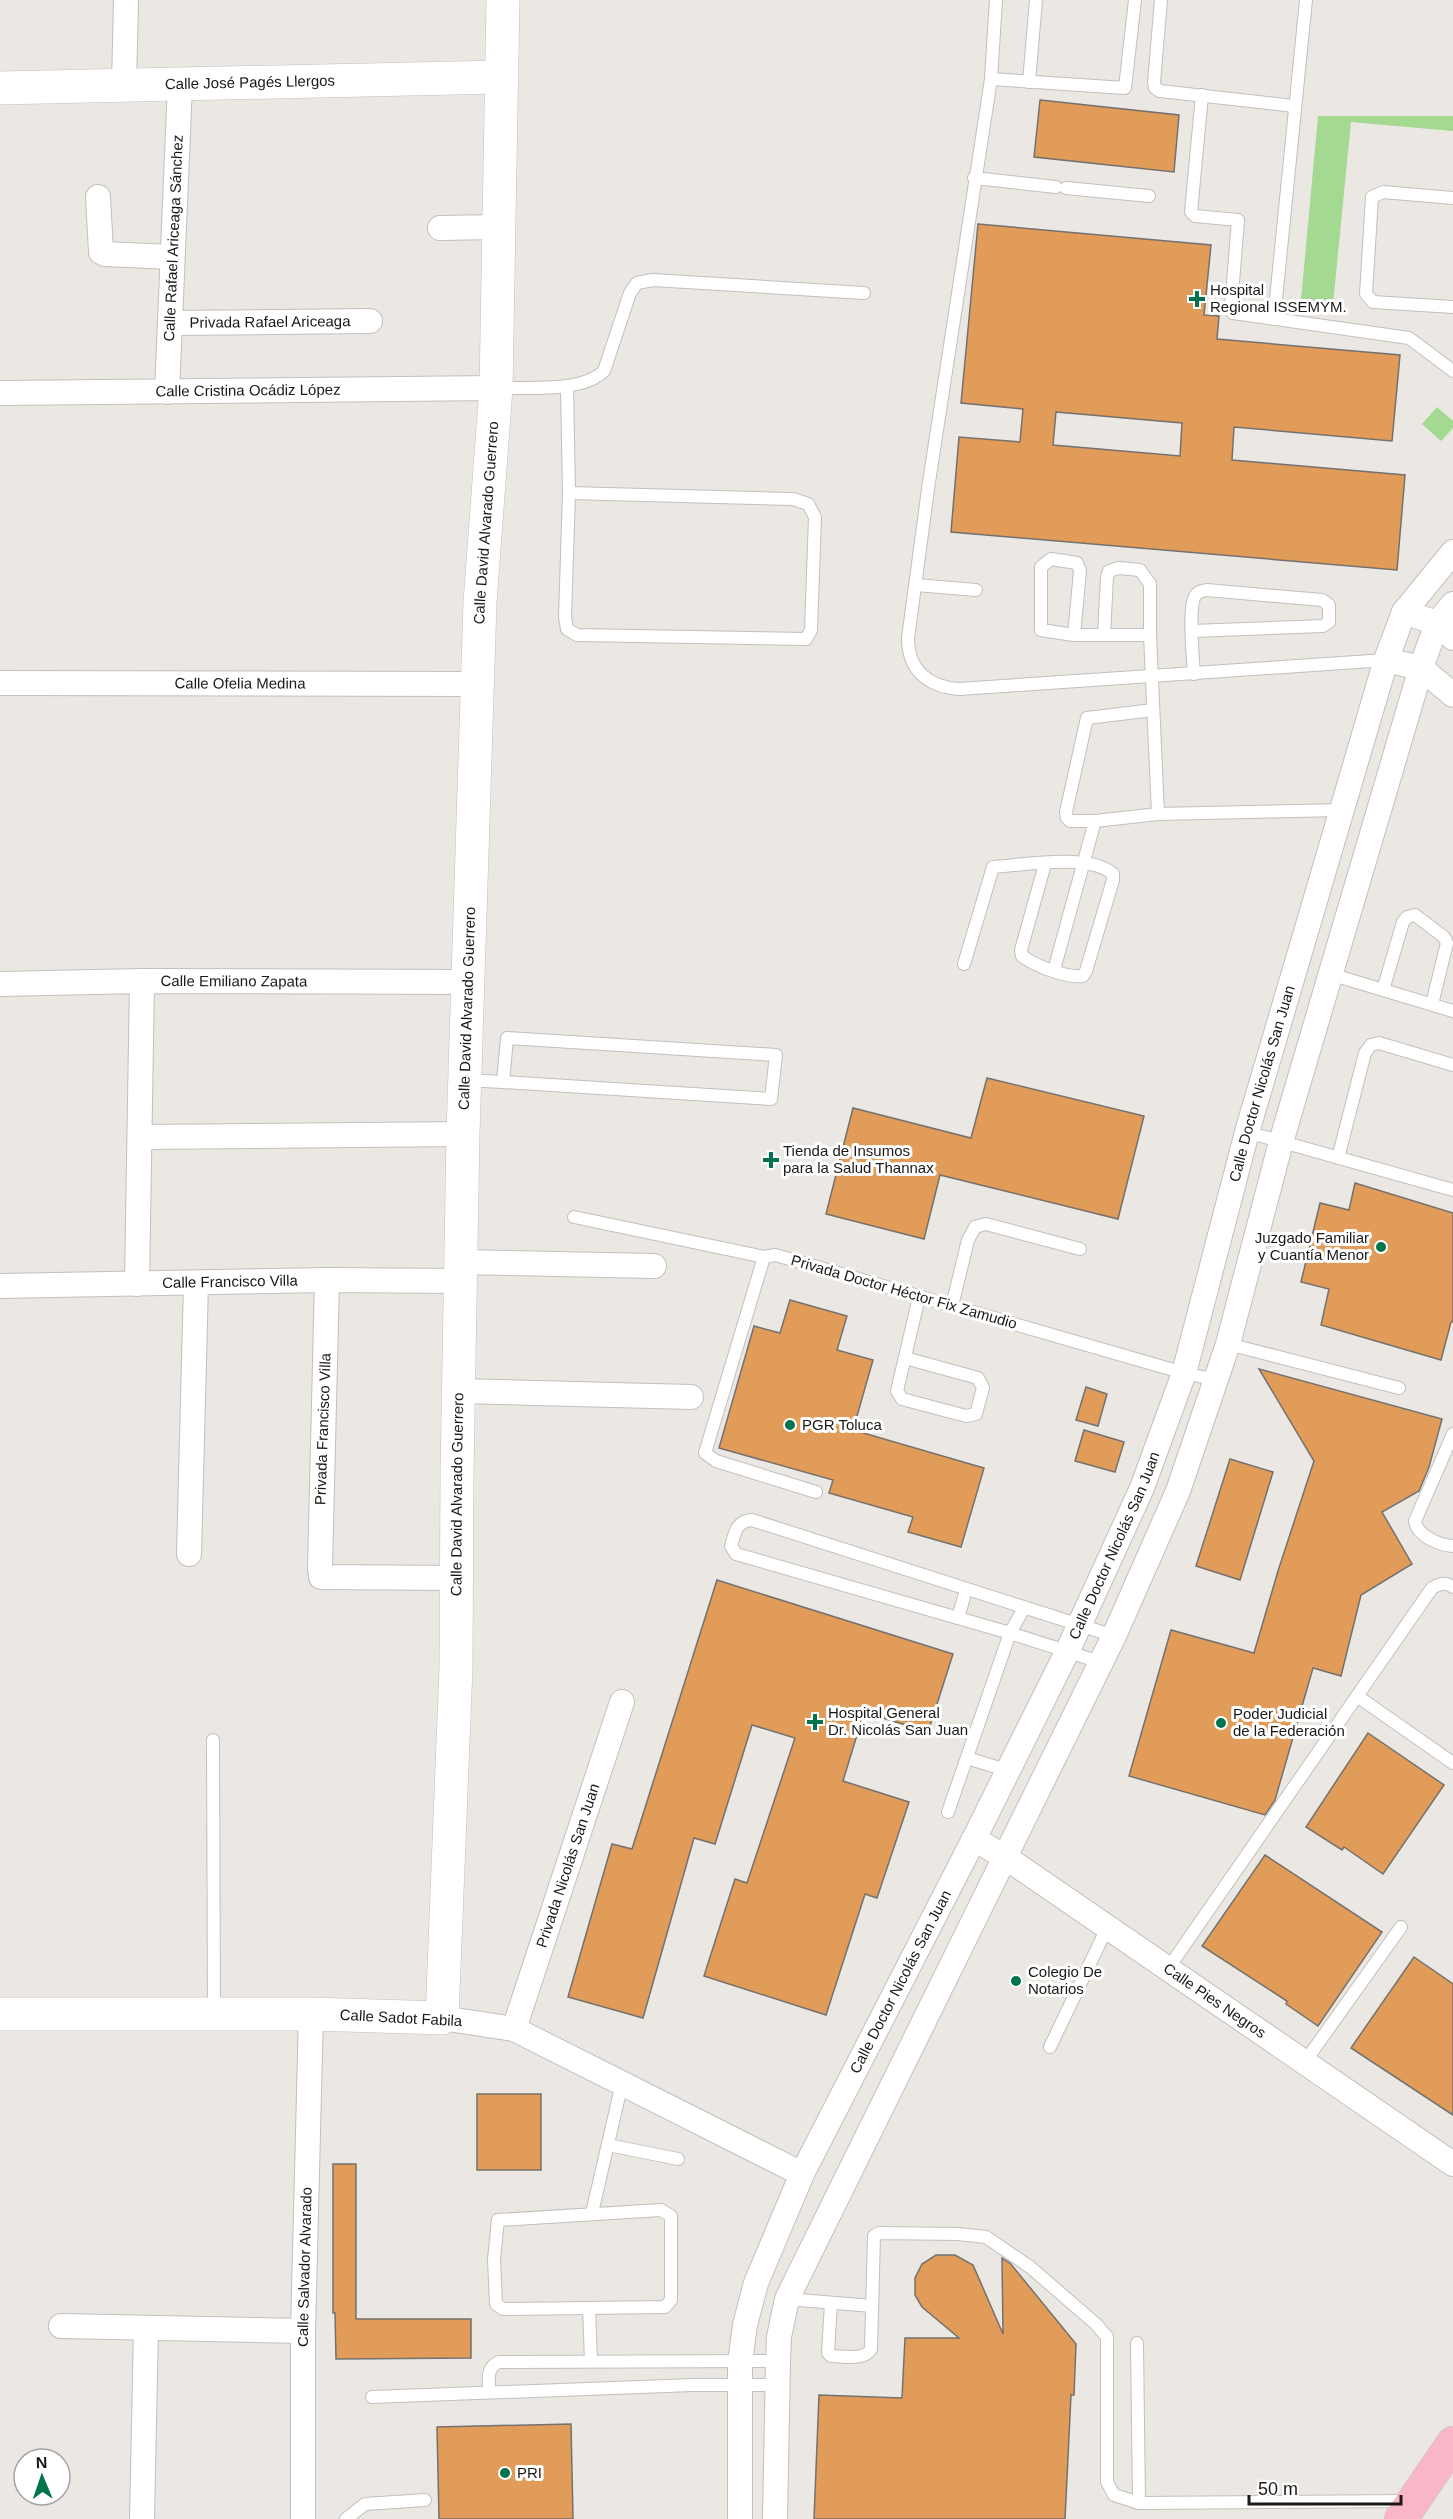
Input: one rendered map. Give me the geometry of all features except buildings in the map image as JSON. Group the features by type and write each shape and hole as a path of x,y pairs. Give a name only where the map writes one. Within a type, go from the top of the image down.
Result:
{"main road":[{"path":"1408,2510 1453,2443"}],"street":[{"path":"124,86 126,0"},
{"name":"Calle David Alvarado Guerrero","path":"441,2018 456,1667 460,1271 480,602 496,388 497,227 503,0"},
{"name":"Calle José Pagés Llergos","path":"0,88 500,77"},
{"name":"Calle Rafael Ariceaga Sánchez","path":"167,392 180,85"},
{"path":"98,197 101,252 172,257"},
{"path":"440,228 497,227"},
{"name":"Privada Rafael Ariceaga","path":"171,323 370,321"},
{"name":"Calle Cristina Ocádiz López","path":"0,393 496,388"},
{"name":"Calle Doctor Nicolás San Juan","path":"740,2519 740,2374 745,2325 756,2283 802,2174 1009,1771 1081,1625 1142,1488 1184,1373 1246,1132 1386,660 1404,612 1453,552"},
{"path":"775,2519 779,2337 787,2299 1114,1636 1178,1491 1228,1344 1281,1142 1420,668 1445,631 1453,604"},
{"path":"1404,612 1445,631"},
{"path":"1386,660 1420,668 1453,695"},
{"name":"Calle Ofelia Medina","path":"0,683 479,684"},
{"path":"137,1284 142,981"},
{"name":"Calle Emiliano Zapata","path":"0,984 142,981 468,982"},
{"path":"140,1137 464,1134"},
{"name":"Calle Francisco Villa","path":"0,1286 327,1280 460,1271 654,1266"},
{"name":"Privada Francisco Villa","path":"327,1280 321,1577 456,1578"},
{"path":"189,1554 196,1283"},
{"path":"458,1391 691,1397"},
{"name":"Privada Nicolás San Juan","path":"514,2029 622,1702"},
{"name":"Calle Pies Negros","path":"974,1839 1005,1857 1453,2164"},
{"name":"Calle Sadot Fabila","path":"0,2014 311,2014 441,2018 514,2029 802,2174"},
{"name":"Calle Salvador Alvarado","path":"303,2519 303,2331 311,2014"},
{"path":"61,2326 303,2331"},
{"path":"142,2519 146,2328"}],"lane":[{"path":"996,0 991,79 974,178 908,652 922,674 941,688 981,688 1386,660"},
{"path":"1029,82 1036,0"},
{"path":"991,79 1125,88 1135,0"},
{"path":"1161,0 1155,88 1160,91 1294,106"},
{"path":"1274,319 1306,0"},
{"path":"1202,95 1192,215 1238,220 1231,307 1238,315 1409,338 1453,371"},
{"path":"974,178 1149,196"},
{"path":"1453,198 1383,192 1372,198 1366,294 1373,302 1453,307"},
{"path":"496,388 567,386 596,379 604,371 630,293 637,283 653,280 864,294"},
{"path":"567,386 570,493 565,616 567,629 577,635 806,639 811,630 815,517 808,504 793,499 570,493"},
{"path":"1074,635 1080,571 1077,563 1051,559 1041,567 1040,626 1044,632 1074,635 1104,636 1150,635"},
{"path":"1104,636 1109,571 1119,568 1140,570 1149,580 1158,814"},
{"path":"916,585 976,590"},
{"path":"1192,631 1323,626 1329,622 1329,605 1322,600 1207,590 1198,592 1194,597 1192,631 1194,674"},
{"path":"1153,710 1087,718 1066,818 1070,821 1095,821 1158,814 1342,810"},
{"path":"1054,970 1095,821"},
{"path":"964,964 993,867 1045,864 1084,862 1108,869 1113,874 1113,880 1083,976 1077,977 1054,970 1022,956 1021,950 1045,864"},
{"path":"1383,990 1403,922 1407,917 1415,915 1444,937 1447,943 1432,1004"},
{"path":"1330,974 1453,1011"},
{"path":"465,1080 771,1099 776,1055 507,1038 503,1082"},
{"path":"1338,1158 1365,1053 1371,1045 1378,1043 1453,1065"},
{"path":"1246,1132 1453,1190"},
{"name":"Privada Doctor Héctor Fix Zamudio","path":"574,1217 764,1257 775,1255 1184,1373 1217,1380"},
{"path":"952,1306 968,1239 975,1227 986,1224 1080,1249"},
{"path":"764,1257 705,1453 716,1461 733,1467 816,1492"},
{"path":"905,1358 978,1378 983,1388 976,1414 966,1416 902,1399 897,1391 919,1297"},
{"path":"1228,1344 1399,1388"},
{"path":"1453,1434 1415,1521 1416,1528 1420,1532 1447,1546 1453,1546"},
{"path":"1101,1662 1068,1650 736,1554 731,1546 738,1524 744,1520 752,1520 1114,1636"},
{"path":"1167,1970 1432,1588 1440,1583 1447,1583 1453,1587"},
{"path":"958,1618 966,1590"},
{"path":"948,1812 1010,1633 1024,1608"},
{"path":"1357,1696 1453,1763"},
{"path":"213,1740 214,2014"},
{"path":"967,1758 1009,1771"},
{"path":"1304,2063 1401,1927"},
{"path":"1050,2047 1107,1928"},
{"path":"592,2213 622,2083"},
{"path":"608,2145 678,2158"},
{"path":"661,2210 671,2216 671,2300 665,2307 498,2307 494,2259 498,2220 592,2213 661,2210"},
{"path":"831,2303 826,2348 831,2356 868,2354 871,2349 874,2236 879,2234 957,2234 986,2237 1030,2267 1096,2324 1107,2337 1107,2482 1114,2495 1139,2503 1408,2510"},
{"path":"787,2299 872,2306"},
{"path":"589,2308 591,2361"},
{"path":"1137,2343 1139,2503"},
{"path":"372,2397 693,2385 740,2374 778,2361"},
{"path":"489,2391 488,2372 492,2365 499,2362 690,2362 777,2385"},
{"path":"690,2362 693,2385"},
{"path":"346,2519 365,2504 425,2500"}],"green space":[{"path":"1318,116 1453,116 1453,131 1351,122 1332,314 1300,311"},
{"path":"1437,407 1453,421 1453,428 1441,441 1422,424"}],"place":[{"name":"Hospital Regional ISSEMYM.","path":"1197,299"},
{"name":"Tienda de Insumos para la Salud Thannax","path":"771,1160"},
{"name":"Juzgado Familiar y Cuantía Menor","path":"1381,1247"},
{"name":"PGR Toluca","path":"790,1425"},
{"name":"Hospital General Dr. Nicolás San Juan","path":"815,1722"},
{"name":"Poder Judicial de la Federación","path":"1221,1723"},
{"name":"Colegio De Notarios","path":"1016,1981"},
{"name":"PRI","path":"505,2473"}]}
